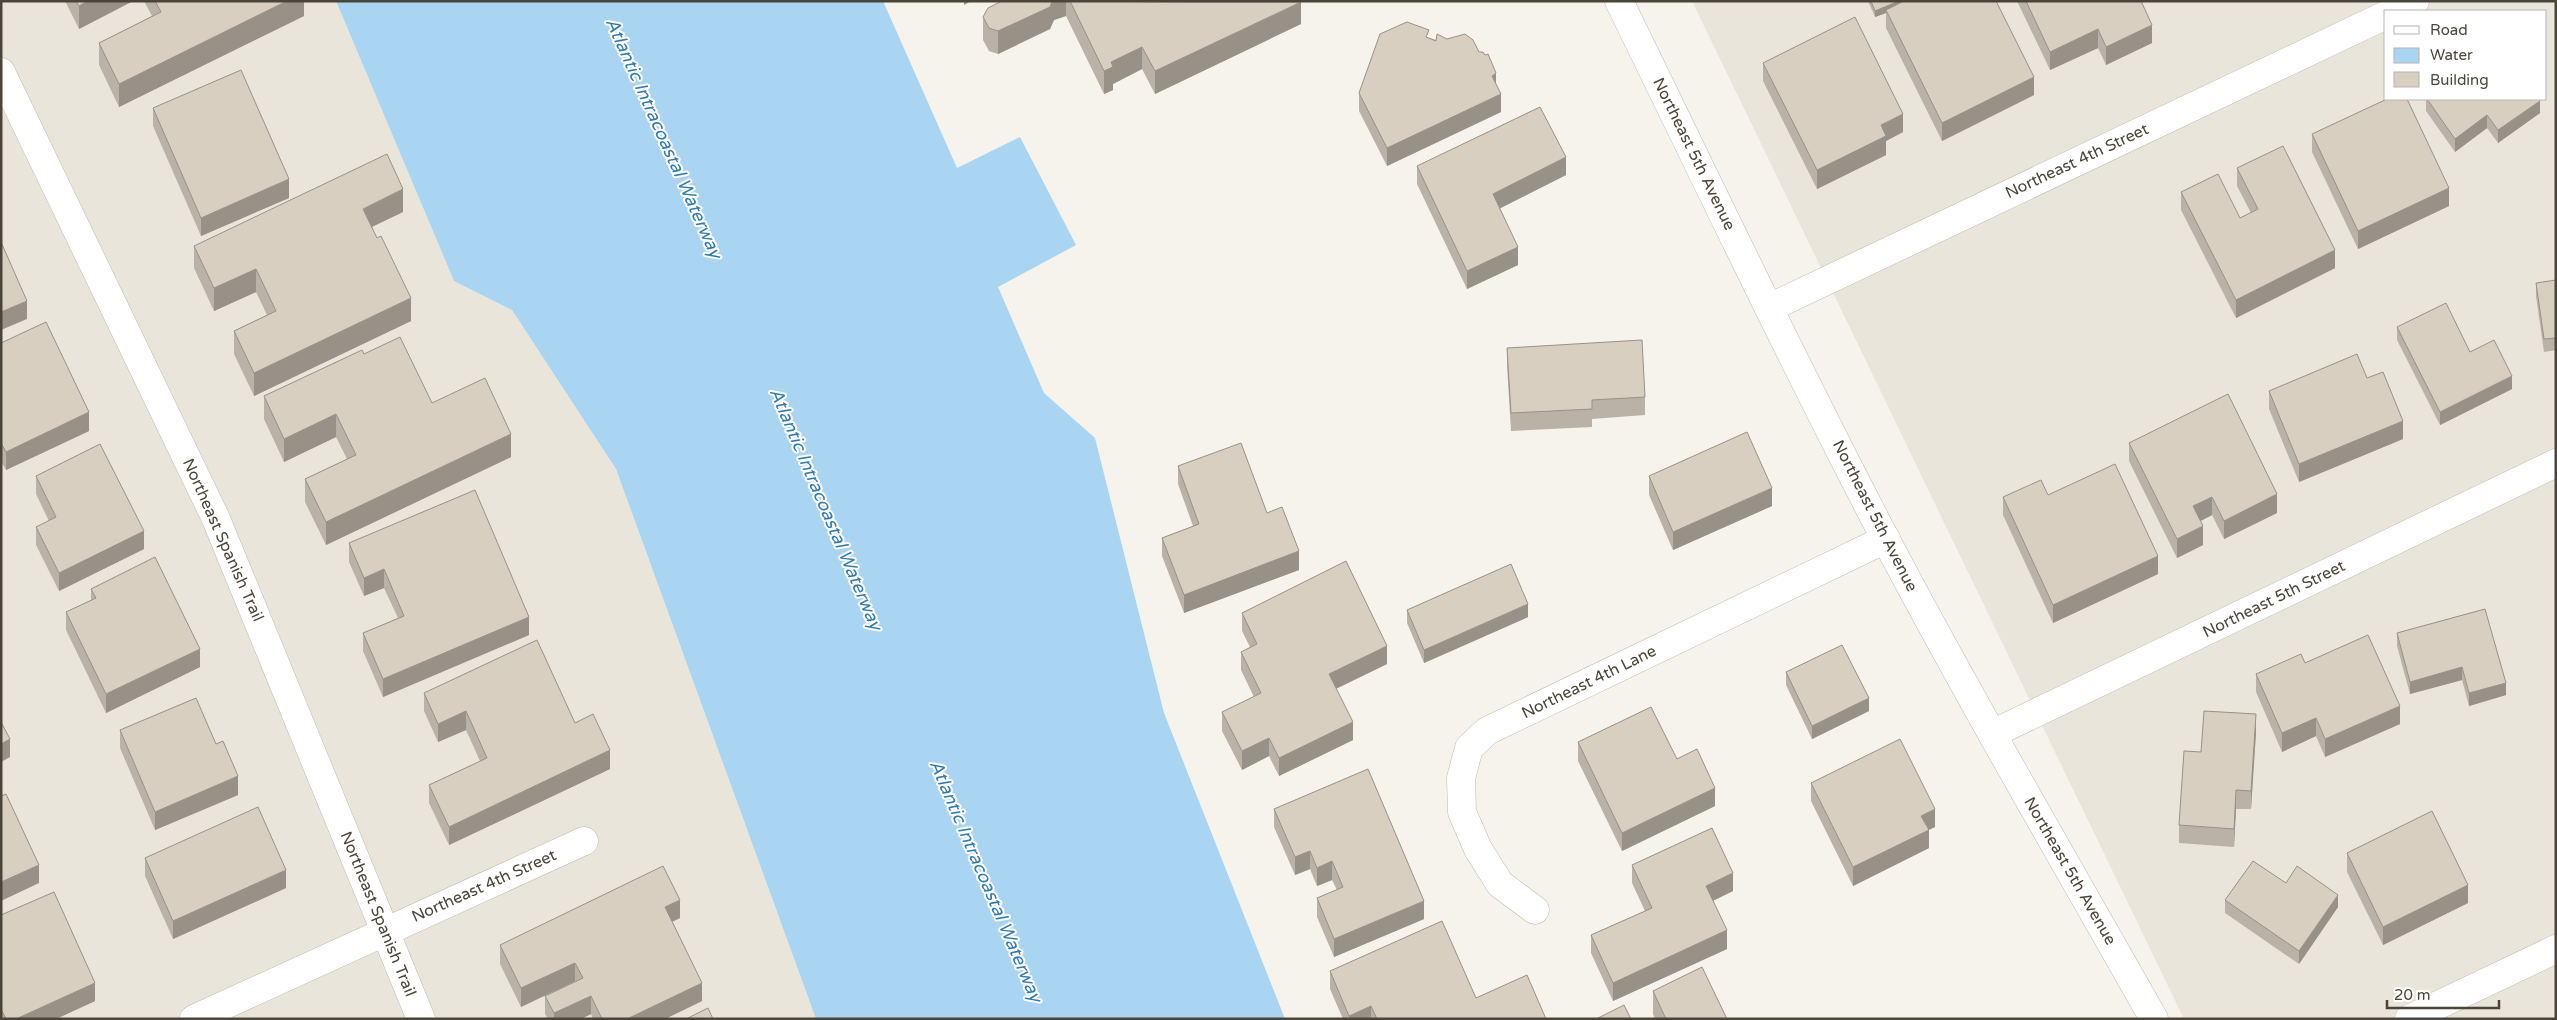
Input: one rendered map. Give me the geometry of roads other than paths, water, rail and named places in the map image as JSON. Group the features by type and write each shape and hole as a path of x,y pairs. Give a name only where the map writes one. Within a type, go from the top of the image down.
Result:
{"street":[{"name":"Northeast 5th Avenue","path":"1619,1 1768,308 1886,539 1992,734 2154,1019"},
{"path":"2396,10 2415,1"},
{"name":"Northeast 4th Street","path":"1768,308 2384,16"},
{"name":"Northeast Spanish Trail","path":"1,72 216,519 421,1019"},
{"name":"Northeast 5th Street","path":"1992,734 2556,463"},
{"name":"Northeast 4th Lane","path":"1535,910 1500,884 1478,849 1462,812 1461,778 1468,748 1487,731 1886,539"},
{"name":"Northeast 4th Street","path":"194,1019 385,930 584,841"},
{"path":"2409,1019 2556,949"}],"water":[{"name":"Atlantic Intracoastal Waterway","path":"336,1 883,1 957,168 1020,137 1076,245 998,287 1044,393 1095,438 1164,713 1285,1019 816,1019 616,469 512,310 454,281"}]}
